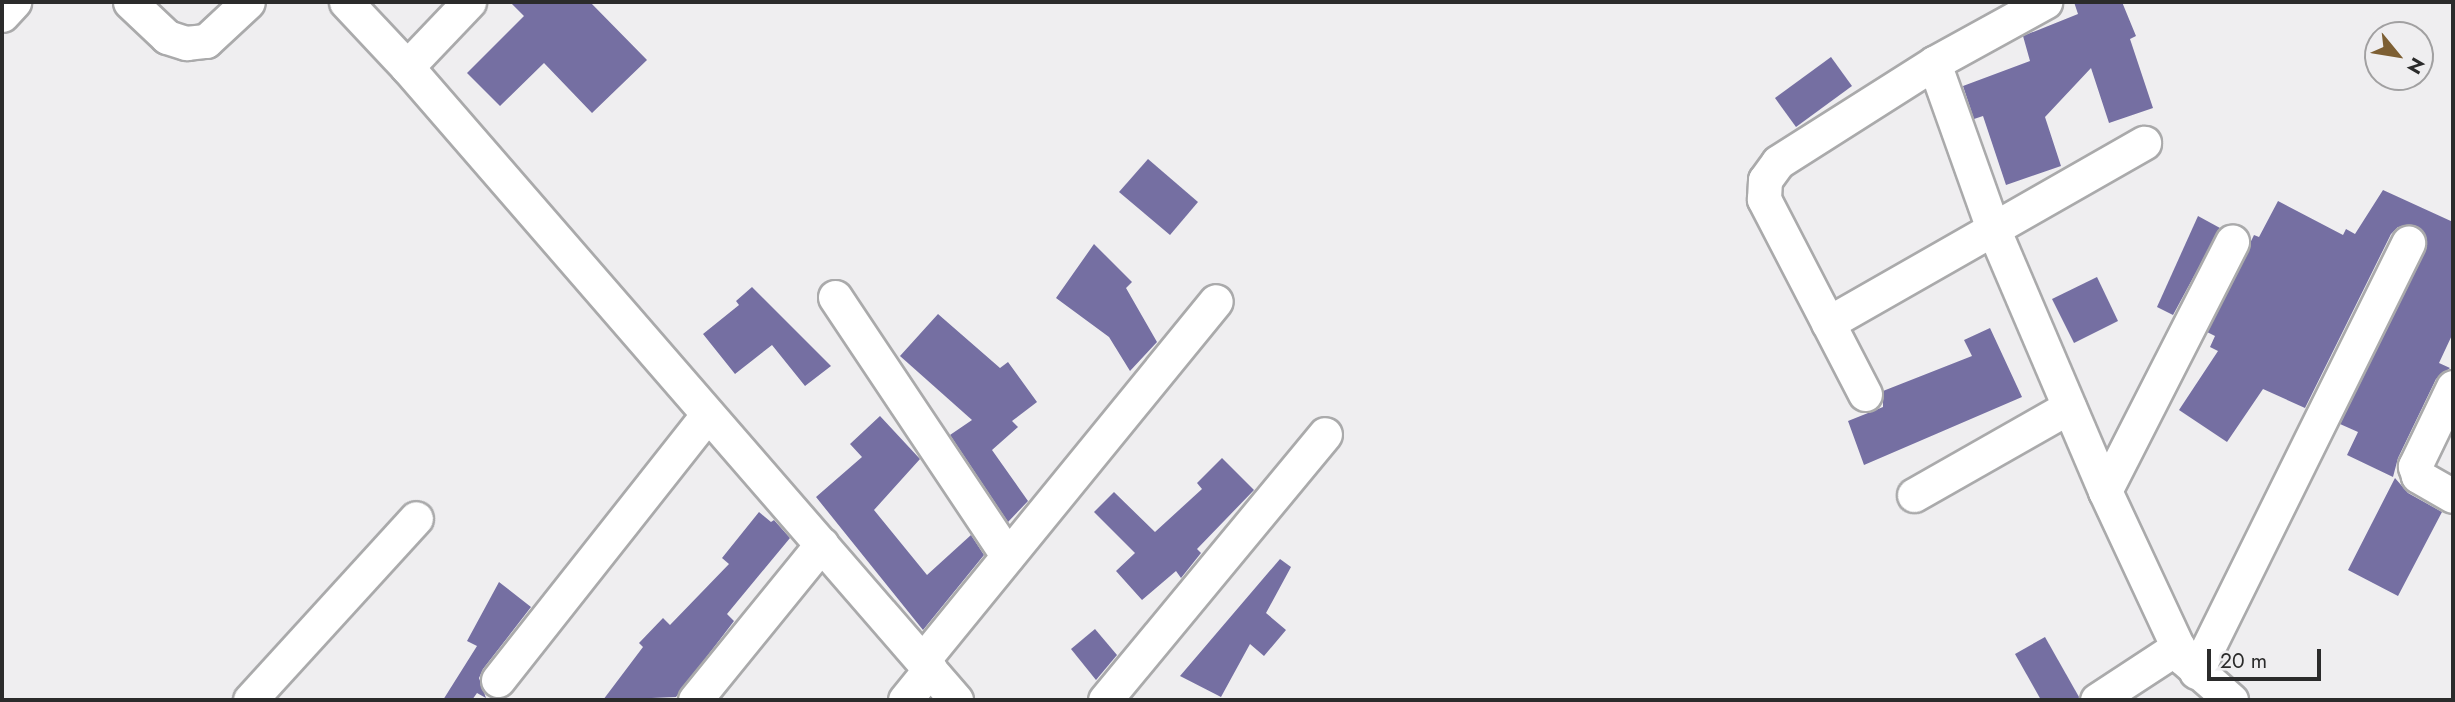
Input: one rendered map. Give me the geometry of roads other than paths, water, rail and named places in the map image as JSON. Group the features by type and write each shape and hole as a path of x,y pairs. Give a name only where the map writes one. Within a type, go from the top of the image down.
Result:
{"street":[{"path":"2,15 15,2"},
{"path":"130,2 167,37 186,43 206,41 248,2"},
{"path":"346,2 407,66 956,700"},
{"path":"407,66 469,2"},
{"path":"1865,394 1765,199 1765,180 1779,162 1934,63 2045,2"},
{"path":"1934,63 1992,226 2105,491 2187,660 2231,700"},
{"path":"1828,323 1992,226 2144,143"},
{"path":"2105,491 2232,242"},
{"path":"2097,700 2187,660 2407,243"},
{"path":"835,297 1007,556"},
{"path":"905,700 926,664 1007,556 1216,301"},
{"path":"2453,387 2415,466 2418,476 2453,496"},
{"path":"1914,495 2069,407"},
{"path":"498,680 707,415"},
{"path":"1105,700 1325,434"},
{"path":"250,700 416,517"},
{"path":"695,700 822,544"}]}
